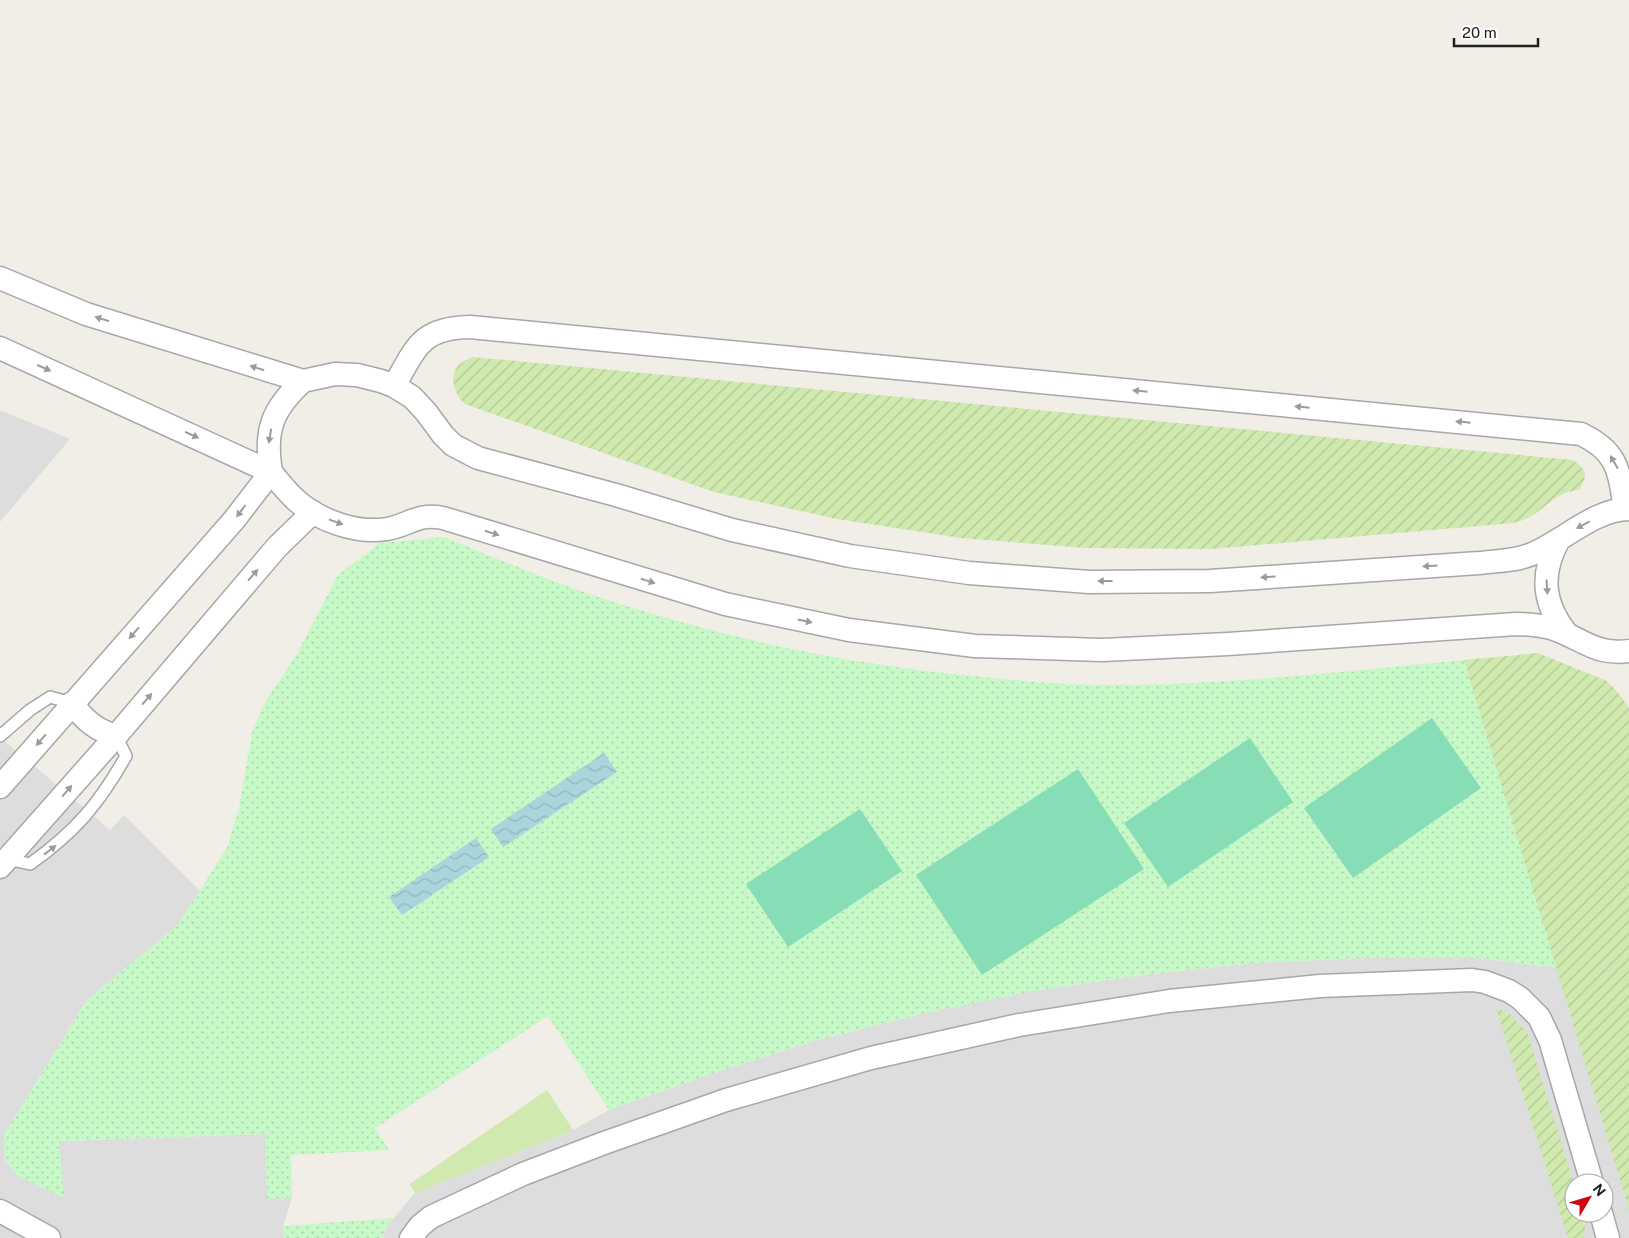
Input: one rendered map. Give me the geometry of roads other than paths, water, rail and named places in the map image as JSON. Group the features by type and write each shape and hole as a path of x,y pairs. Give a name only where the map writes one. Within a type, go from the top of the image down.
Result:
{"street":[{"path":"0,278 86,314 303,381 335,374 357,375 394,386 412,397 426,412 442,435 453,444 478,458 616,495 732,530 850,556 969,573 1089,582 1210,581 1515,559 1531,554 1558,541 1577,528 1604,514 1627,509 1619,472 1605,449 1581,434 1561,432 470,327 447,328 426,338 417,345 394,386"},
{"path":"0,348 271,472 298,502 330,520 358,530 388,528 418,517 435,516 725,604 849,630 975,646 1102,650 1228,644 1516,624 1550,628 1567,634 1594,648 1627,655"},
{"path":"0,788 72,703 234,520 271,472 268,452 270,431 274,418 288,395 303,381"},
{"path":"2,860 116,736 277,547 313,512"},
{"path":"1558,541 1548,566 1546,580 1547,595 1558,623 1567,634"},
{"path":"72,703 86,721 95,728 116,736"},
{"path":"411,1238 420,1226 431,1217 523,1174 726,1100 871,1058 1019,1025 1169,1001 1320,986 1472,980 1498,985 1520,998 1538,1017 1550,1040 1589,1173"},
{"path":"0,1211 49,1238"},
{"path":"1604,1223 1608,1238"}],"lane":[{"path":"0,736 30,710 50,697 72,703"},
{"path":"2,860 30,864 72,832 110,785 126,756 116,736"}],"water":[{"path":"604,753 617,772 503,847 491,829"},
{"path":"476,838 489,857 402,915 389,897"}]}
